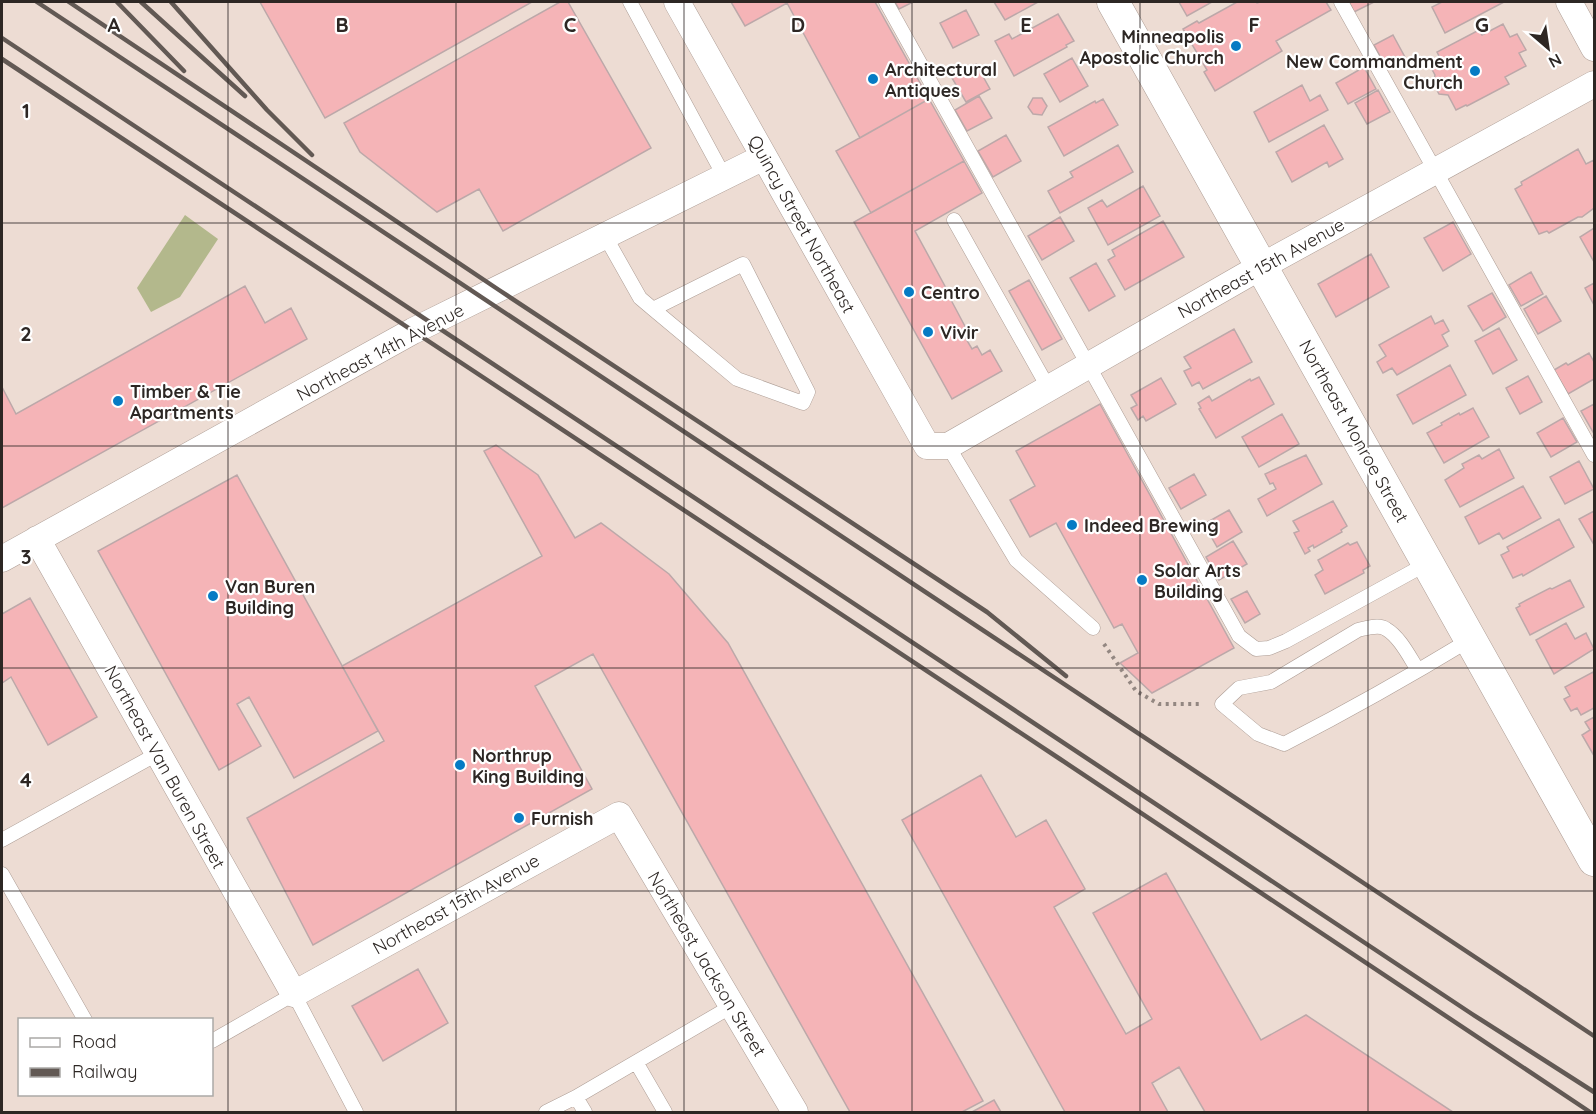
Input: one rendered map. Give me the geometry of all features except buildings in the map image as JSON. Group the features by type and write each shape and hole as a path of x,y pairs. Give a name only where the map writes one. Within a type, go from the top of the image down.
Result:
{"street":[{"name":"Quincy Street Northeast","path":"677,2 764,157 938,446"},
{"name":"Northeast Monroe Street","path":"1113,2 1594,860"},
{"path":"1569,2 1594,48"},
{"name":"Northeast 15th Avenue","path":"938,446 1049,389 1262,266 1594,84"},
{"name":"Northeast 14th Avenue","path":"2,559 413,331 764,157"},
{"name":"Northeast Van Buren Street","path":"37,539 294,994"},
{"name":"Northeast 15th Avenue","path":"294,994 619,815"},
{"name":"Northeast Jackson Street","path":"619,815 795,1113"}],"lane":[{"path":"630,2 724,176"},
{"path":"886,2 1239,636 1256,649 1269,648 1286,641 1428,563"},
{"path":"1341,2 1594,455"},
{"path":"954,220 1049,389"},
{"path":"605,236 639,298 737,379 803,403 808,392 743,264 653,309"},
{"path":"938,446 1016,560 1093,628"},
{"path":"1418,670 1397,639 1386,628 1374,627 1358,630 1271,682 1239,688 1222,704 1258,734 1284,744 1360,704 1472,639"},
{"path":"2,840 157,754"},
{"path":"2,874 84,1018"},
{"path":"213,1040 294,994 356,1113"},
{"path":"546,1113 732,1006"},
{"path":"636,1062 664,1113"},
{"path":"576,1097 585,1113"}],"path":[{"path":"1093,628 1136,691 1159,704 1222,704"}],"green space":[{"path":"185,215 218,239 180,297 151,312 137,288"}],"railway":[{"path":"37,2 1594,1036"},
{"path":"69,2 499,290 987,612 1066,676"},
{"path":"117,2 184,71"},
{"path":"141,2 245,96"},
{"path":"171,2 267,110 312,155"},
{"path":"2,38 1472,1014 1594,1092"},
{"path":"2,59 1590,1112"}],"place":[{"name":"Minneapolis Apostolic Church","path":"1236,46"},
{"name":"New Commandment Church","path":"1475,71"},
{"name":"Architectural Antiques","path":"873,79"},
{"name":"Centro","path":"909,292"},
{"name":"Vivir","path":"928,332"},
{"name":"Timber & Tie Apartments","path":"118,401"},
{"name":"Indeed Brewing","path":"1072,525"},
{"name":"Solar Arts Building","path":"1142,580"},
{"name":"Van Buren Building","path":"213,596"},
{"name":"Northrup King Building","path":"460,765"},
{"name":"Furnish","path":"519,818"}]}
